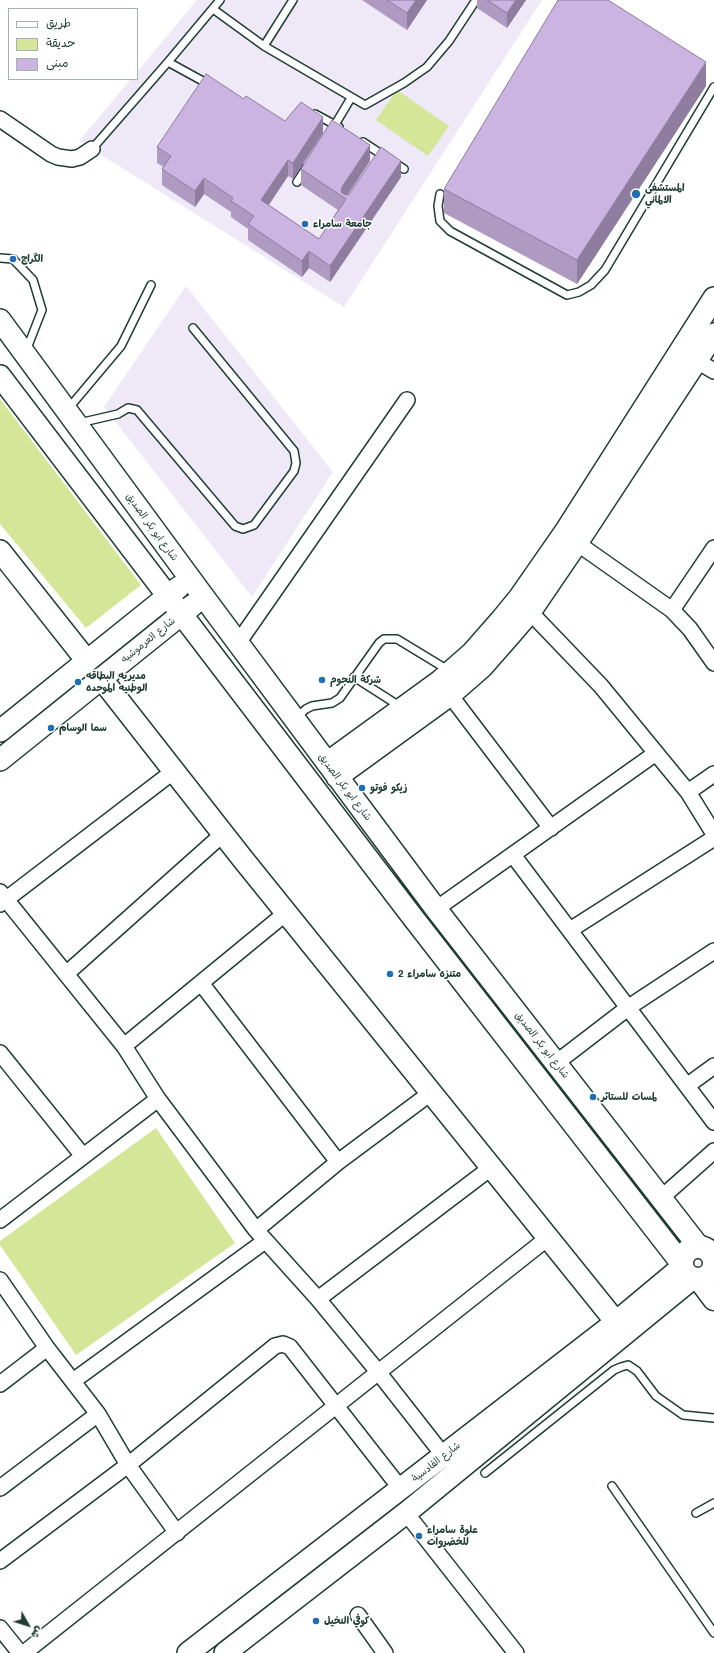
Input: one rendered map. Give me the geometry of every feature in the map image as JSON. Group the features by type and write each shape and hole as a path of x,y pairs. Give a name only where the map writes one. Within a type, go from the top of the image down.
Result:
{"main road":[{"path":"332,770 402,707 450,672 472,653 487,637 524,591 567,529 714,298"},
{"name":"شارع ابو بكر الصديق","path":"0,320 436,909 661,1198 707,1244"},
{"path":"332,770 450,695 482,667 530,612 577,543 706,366 714,334"},
{"path":"0,376 407,908 701,1270 714,1299"},
{"path":"0,551 87,661"},
{"path":"3,724 87,661 190,578"},
{"name":"شارع العرموشيه","path":"0,760 203,596"},
{"path":"101,678 286,913 432,1092 616,1322"},
{"path":"701,1270 683,1257 694,1248 707,1244"},
{"name":"شارع القادسية","path":"188,1653 616,1322 701,1270"},
{"name":"شارع القادسية","path":"225,1653 406,1513 701,1270"}],"street":[{"path":"0,119 51,154 58,157 72,159 80,157 92,150"},
{"path":"238,643 407,400"},
{"path":"577,543 672,610 690,629 714,663"},
{"path":"672,610 714,549"},
{"path":"530,612 601,686 688,792 714,834"},
{"path":"450,695 551,828"},
{"path":"436,909 656,753"},
{"path":"174,771 2,899 66,974 124,1046 158,1099 261,1236 318,1299 379,1373 444,1456"},
{"path":"688,792 714,774"},
{"path":"66,974 223,834"},
{"path":"570,930 714,838"},
{"path":"513,855 688,1085 714,1122"},
{"path":"124,1046 286,913"},
{"path":"556,1063 629,1007 714,951"},
{"path":"201,983 338,1162"},
{"path":"0,1053 83,1156"},
{"path":"688,1085 714,1066"},
{"path":"73,1381 261,1236 338,1162 432,1092"},
{"path":"0,1220 158,1099"},
{"path":"661,1198 714,1151"},
{"path":"318,1299 492,1167"},
{"path":"24,1653 379,1373 548,1237"},
{"path":"1,1285 98,1414 128,1465 177,1533"},
{"path":"0,1561 128,1465 275,1346 284,1344 290,1347 401,1489"},
{"path":"0,1384 47,1348"},
{"path":"0,1488 98,1414"},
{"path":"406,1513 516,1653"},
{"path":"358,1615 385,1653"},
{"path":"0,1628 20,1653"}],"lane":[{"path":"92,150 220,0"},
{"path":"264,46 293,0"},
{"path":"213,9 264,46 365,105 404,83 427,67 449,41 476,0"},
{"path":"168,62 217,89"},
{"path":"440,194 438,206 440,221 450,231 567,295 579,292 591,285 605,270 714,87"},
{"path":"333,128 351,98"},
{"path":"308,111 333,128 344,130"},
{"path":"356,138 404,169"},
{"path":"377,161 381,154"},
{"path":"297,182 310,163"},
{"path":"0,258 13,259 33,280 42,310 25,355"},
{"path":"71,417 121,346 151,285"},
{"path":"71,417 118,414 128,408 138,410 235,526 243,529 254,525 294,470 296,463 294,451 193,328"},
{"path":"295,719 312,706 336,701 379,643 384,639 397,639 450,672"},
{"path":"354,677 402,707"},
{"path":"485,1473 614,1370 628,1365 637,1371 656,1396 674,1410 683,1415 714,1418"},
{"path":"612,1486 714,1633"},
{"path":"696,1513 714,1503"}],"shaded area":[{"name":"جامعة سامراء","path":"197,0 542,0 344,307 79,141 130,80 138,80 138,71"},
{"path":"186,286 333,472 252,597 104,407"}],"green space":[{"path":"397,90 449,126 428,156 376,120"},
{"path":"0,399 141,585 86,628 0,524"},
{"path":"156,1128 235,1243 76,1355 0,1245 0,1241"}],"building":[{"path":"387,0 416,0 407,13"},
{"path":"487,0 516,0 507,13"},
{"name":"المستشفى الالماني","path":"558,0 608,0 706,62 577,260 444,189"},
{"path":"206,74 244,99 246,96 285,121 301,102 323,117 293,163 288,160 261,200 319,239 346,199 301,169 332,120 370,145 342,187 341,192 344,194 348,195 350,193 381,147 401,161 330,266 309,251 302,261 248,224 254,216 231,201 233,198 204,178 195,191 162,169 171,156 157,147"}],"place":[{"name":"المستشفى الالماني","path":"636,194"},
{"name":"جامعة سامراء","path":"305,224"},
{"name":"الگراج","path":"13,259"},
{"name":"شركة النجوم","path":"322,680"},
{"name":"مديريه البطاقه الوطنيه الموحده","path":"78,682"},
{"name":"سما الوسام","path":"51,728"},
{"name":"زيكو فوتو","path":"362,788"},
{"name":"متنزه سامراء 2","path":"390,974"},
{"name":"لمسات للستائر","path":"593,1097"},
{"name":"علوة سامراء للخضروات","path":"419,1536"},
{"name":"كوفي النخيل","path":"316,1621"}]}
